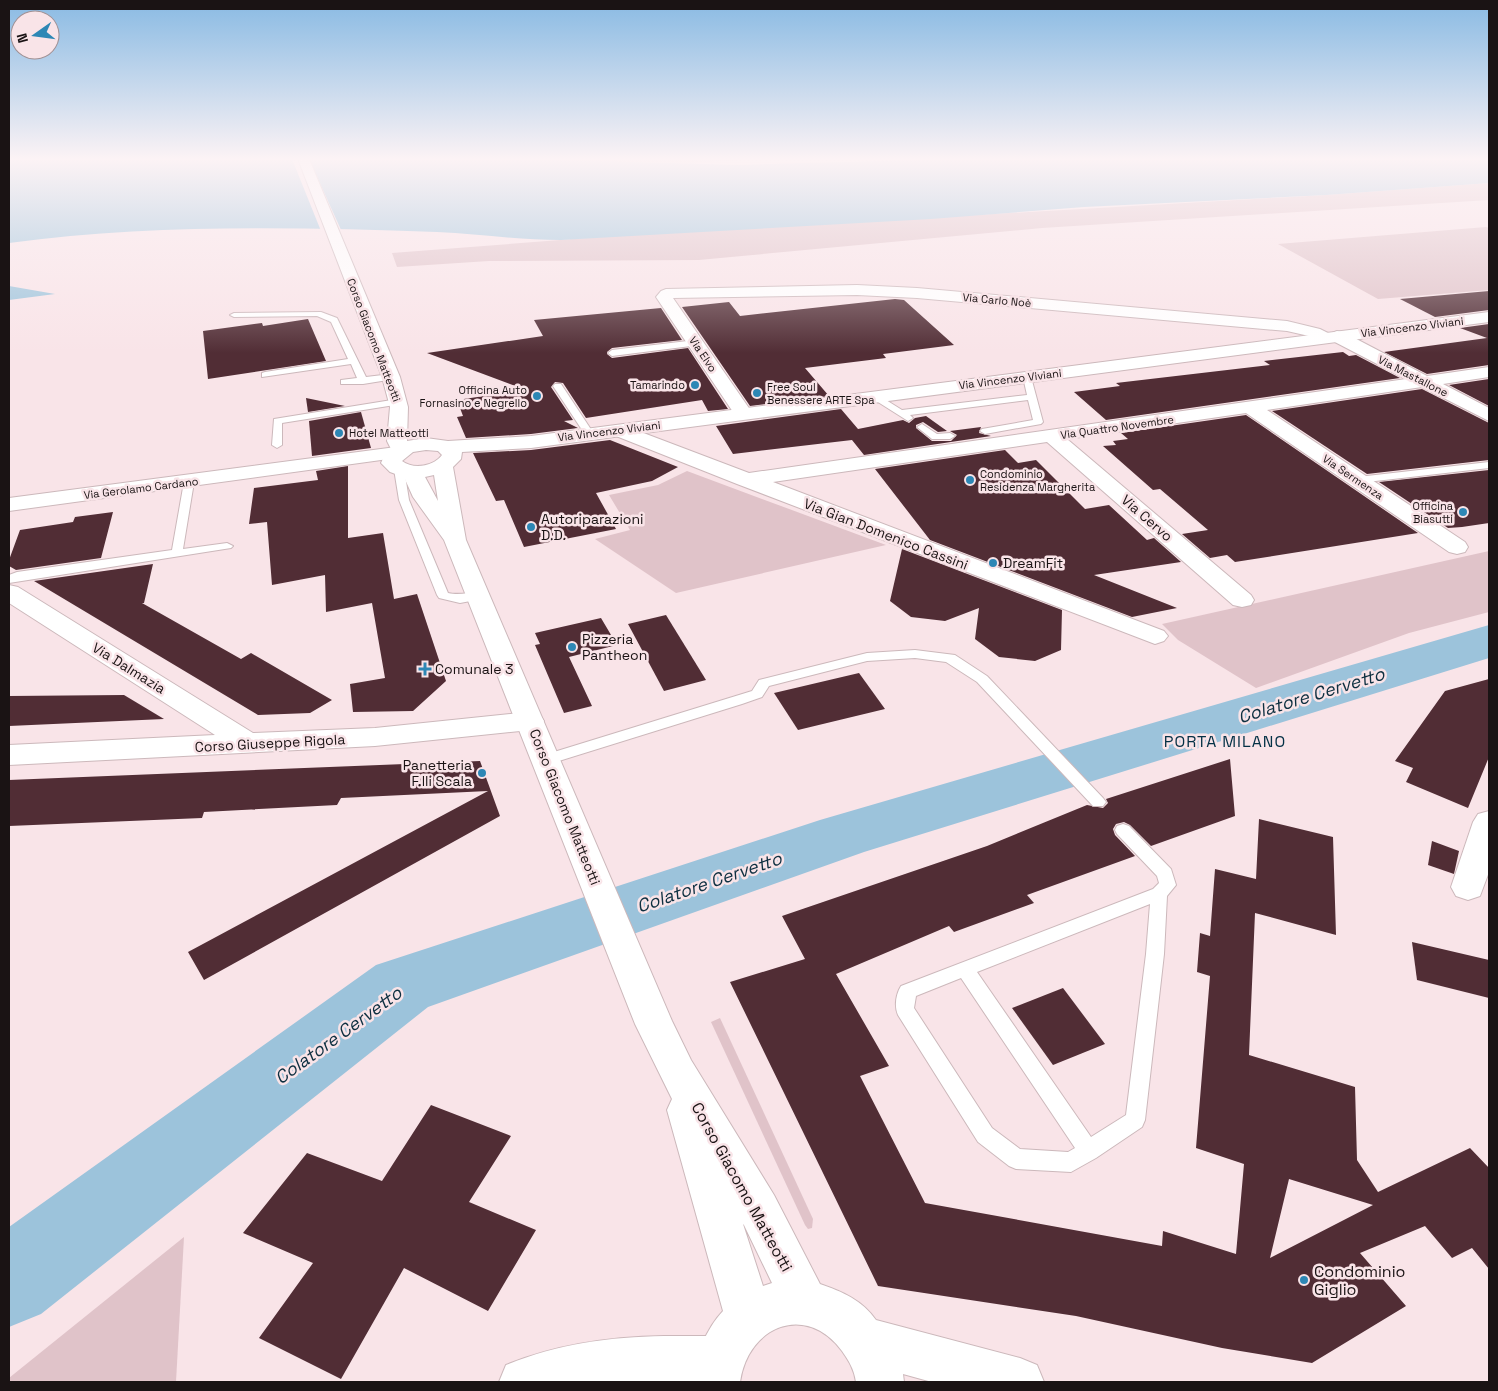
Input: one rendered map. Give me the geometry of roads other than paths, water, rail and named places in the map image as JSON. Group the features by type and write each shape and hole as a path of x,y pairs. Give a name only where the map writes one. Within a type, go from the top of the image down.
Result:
{"street":[{"name":"Corso Giacomo Matteotti","path":"329,224 391,377 399,404 397,441 401,462 455,540 654,1024 677,1072 759,1210 805,1302"},
{"name":"Via Carlo Noè","path":"666,294 857,290 917,293 1287,326 1330,337"},
{"name":"Via Elvo","path":"666,294 664,297 744,414"},
{"name":"Via Vincenzo Viviani","path":"401,462 429,470 445,454 1489,317"},
{"name":"Via Mastallone","path":"1330,337 1424,381 1489,415"},
{"name":"Via Quattro Novembre","path":"744,480 1045,429 1250,408 1489,372"},
{"name":"Corso Giacomo Matteotti","path":"399,404 445,454 455,540"},
{"name":"Via Sermenza","path":"1250,408 1457,547"},
{"name":"Via Cervo","path":"1045,429 1242,600"},
{"name":"Via Gian Domenico Cassini","path":"618,430 744,480 1155,636"},
{"name":"Via Gerolamo Cardano","path":"9,505 273,471 401,462"},
{"path":"9,511 33,502"},
{"name":"Via Dalmazia","path":"9,592 249,744"},
{"name":"Corso Giuseppe Rigola","path":"9,755 375,737 530,721"},
{"path":"1468,887 1489,822"},
{"name":"Corso Giacomo Matteotti","path":"677,1072 748,1318"},
{"path":"524,1382 658,1358 718,1371 731,1337 748,1318 772,1304 805,1302 824,1306 843,1317 855,1328 872,1361 1020,1382"}],"lane":[{"path":"234,315 309,314 325,316 334,320 339,327 363,381"},
{"path":"612,353 696,343"},
{"path":"265,375 354,362"},
{"path":"344,382 391,377"},
{"path":"985,431 1045,429 1027,377"},
{"path":"558,386 589,434"},
{"path":"901,413 1032,396"},
{"path":"875,397 910,419"},
{"path":"277,445 276,421 399,404"},
{"path":"922,427 935,437 950,436"},
{"path":"401,462 404,500 443,595 460,598 477,596"},
{"path":"1358,480 1489,465"},
{"path":"177,553 189,482"},
{"path":"9,579 17,576 227,546"},
{"path":"546,760 757,694 764,683 867,657 915,654 950,658 982,679 1092,797"},
{"path":"1123,830 1165,873 1168,885 1159,894 907,991 905,1009 985,1135 1016,1159 1071,1162 1135,1120 1155,954 1159,894"},
{"path":"965,968 1089,1151"}],"water":[{"path":"9,224 844,224 561,240 437,232 222,228 115,233 9,243"},
{"path":"9,286 55,294 9,300"}],"waterway":[{"name":"Colatore Cervetto","path":"9,1282 402,986 842,836 1489,641"}],"place":[{"name":"Tamarindo","path":"695,385"},
{"name":"Free Soul Benessere ARTE Spa","path":"757,393"},
{"name":"Officina Auto Fornasino e Negrello","path":"537,396"},
{"name":"Hotel Matteotti","path":"339,433"},
{"name":"Condominio Residenza Margherita","path":"970,480"},
{"name":"Officina Biasutti","path":"1463,512"},
{"name":"Autoriparazioni D.D.","path":"531,527"},
{"name":"DreamFit","path":"993,563"},
{"name":"Pizzeria Pantheon","path":"572,647"},
{"name":"Comunale 3","path":"425,669"},
{"name":"Panetteria F.lli Scala","path":"482,773"},
{"name":"Condominio Giglio","path":"1304,1280"}],"district":[{"name":"PORTA MILANO","path":"1225,741"}]}
